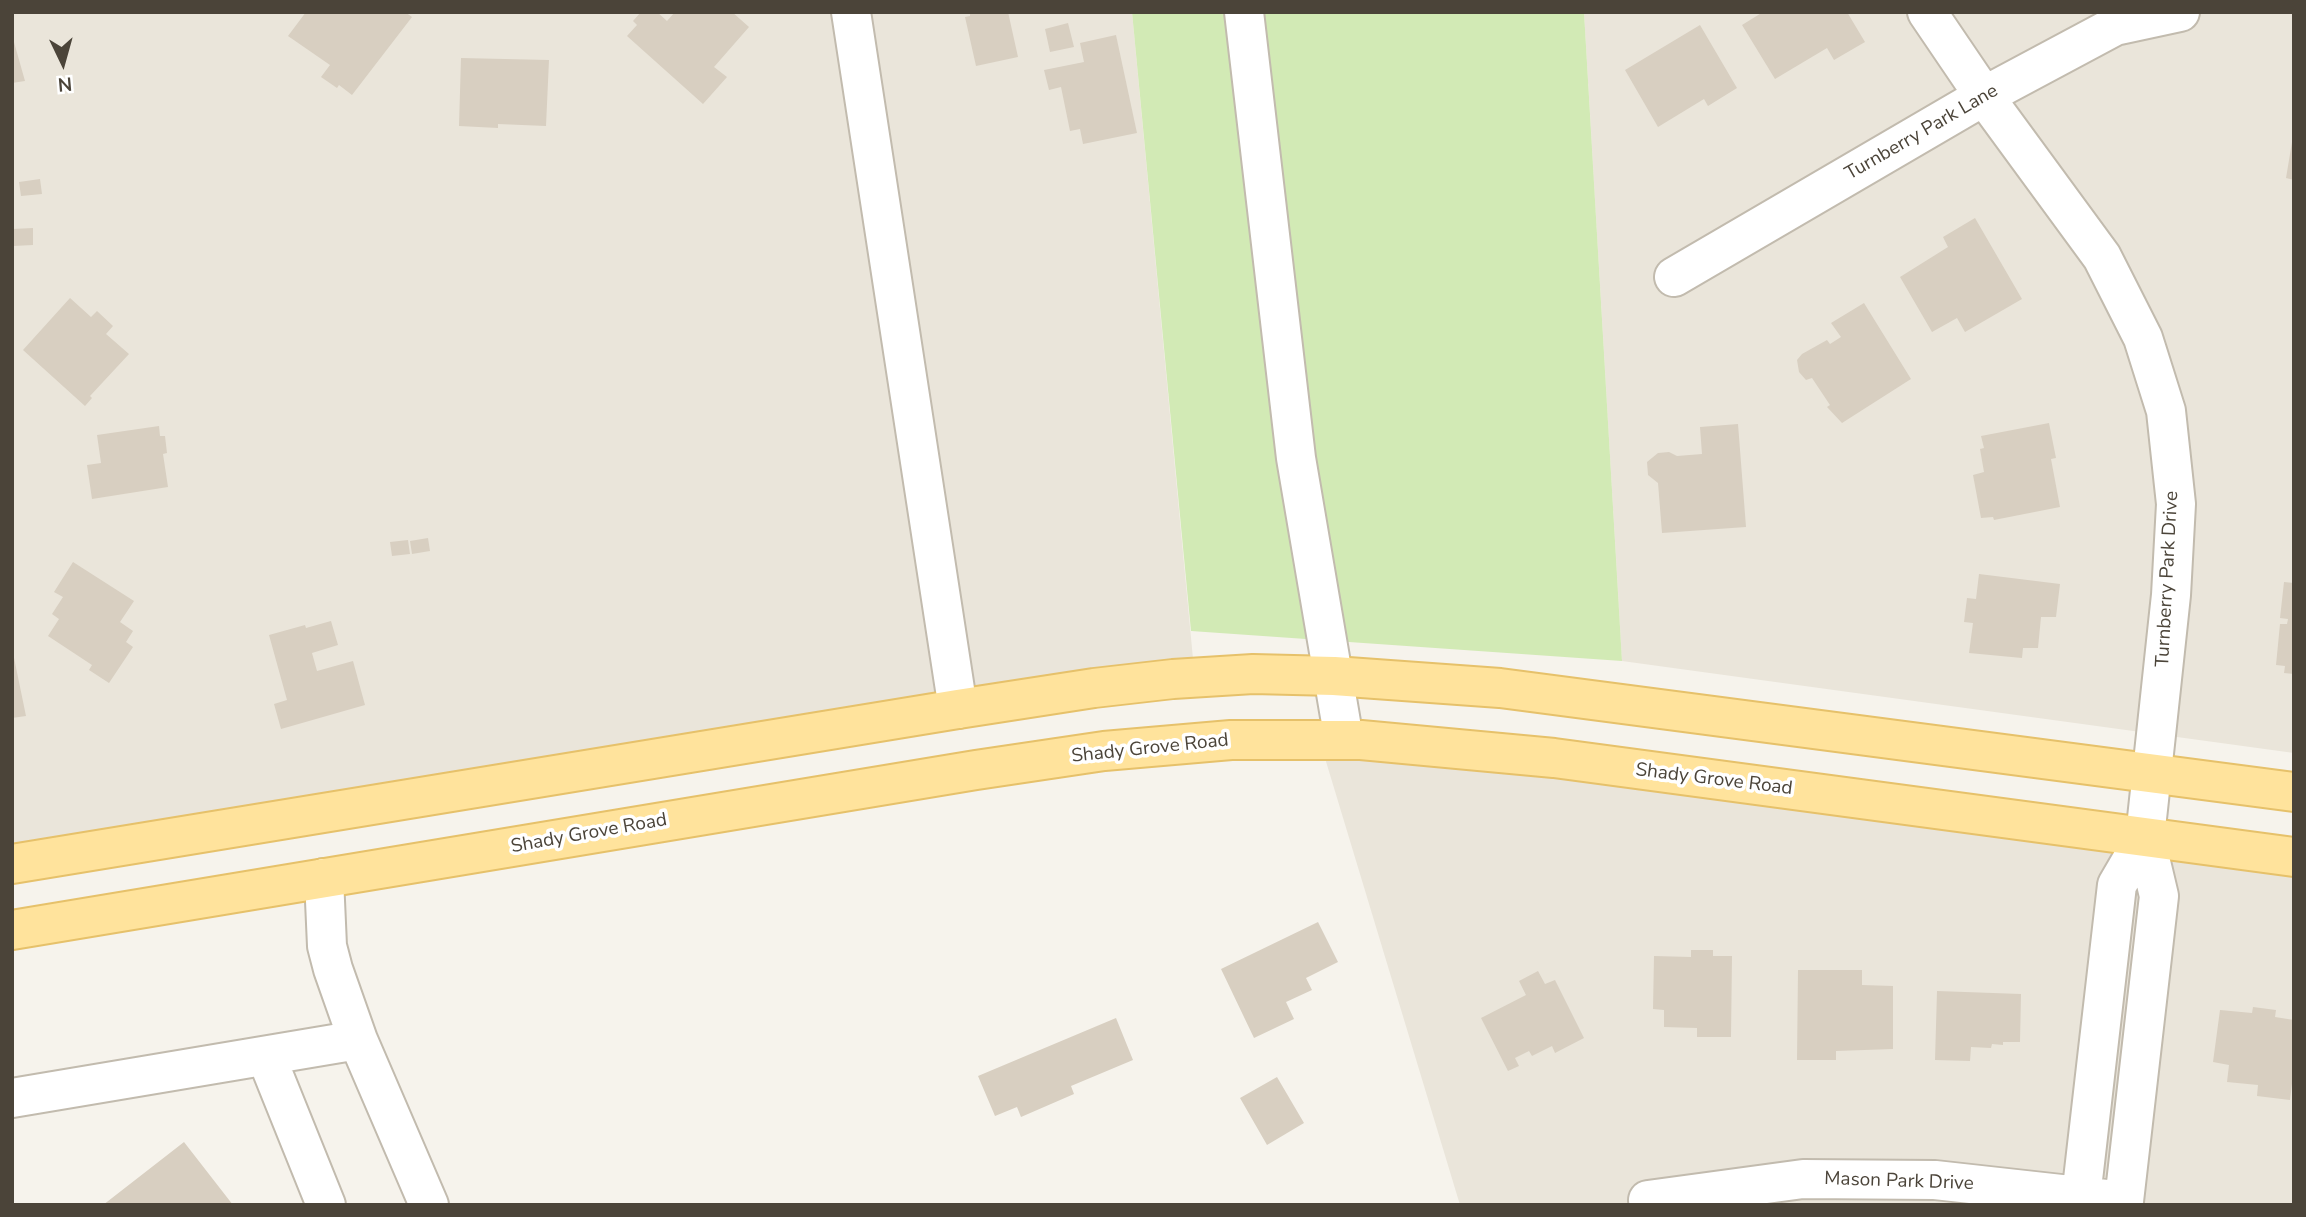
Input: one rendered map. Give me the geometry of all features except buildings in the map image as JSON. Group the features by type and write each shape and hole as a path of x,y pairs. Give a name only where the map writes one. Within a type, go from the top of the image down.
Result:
{"main road":[{"path":"12,864 1094,688 1253,674 1334,676 1500,688 2294,792"},
{"name":"Shady Grove Road","path":"12,930 1104,751 1231,740 1344,740 1554,758 2294,857"}],"street":[{"path":"851,12 958,709"},
{"path":"1244,12 1296,458 1344,740"},
{"name":"Turnberry Park Drive","path":"1927,12 1984,96 2102,257 2143,338 2166,411 2176,504 2171,595 2146,837 2159,896 2137,1203"},
{"name":"Turnberry Park Lane","path":"1674,277 1984,96 2115,26 2180,12"},
{"name":"Turnberry Park Drive","path":"2081,1197 2117,885 2146,837"},
{"path":"324,878 327,946 358,1040 429,1205"},
{"path":"12,1098 358,1040"},
{"path":"266,1056 326,1205"},
{"name":"Mason Park Drive","path":"1648,1200 1803,1179 1935,1180 2137,1203"}],"shaded area":[{"path":"12,12 1132,12 1195,680 12,865"},
{"path":"1584,12 2294,12 2294,753 1622,661"},
{"path":"1318,735 2294,857 2294,1205 1460,1205"}],"green space":[{"path":"1132,12 1584,12 1622,661 1191,631"}]}
